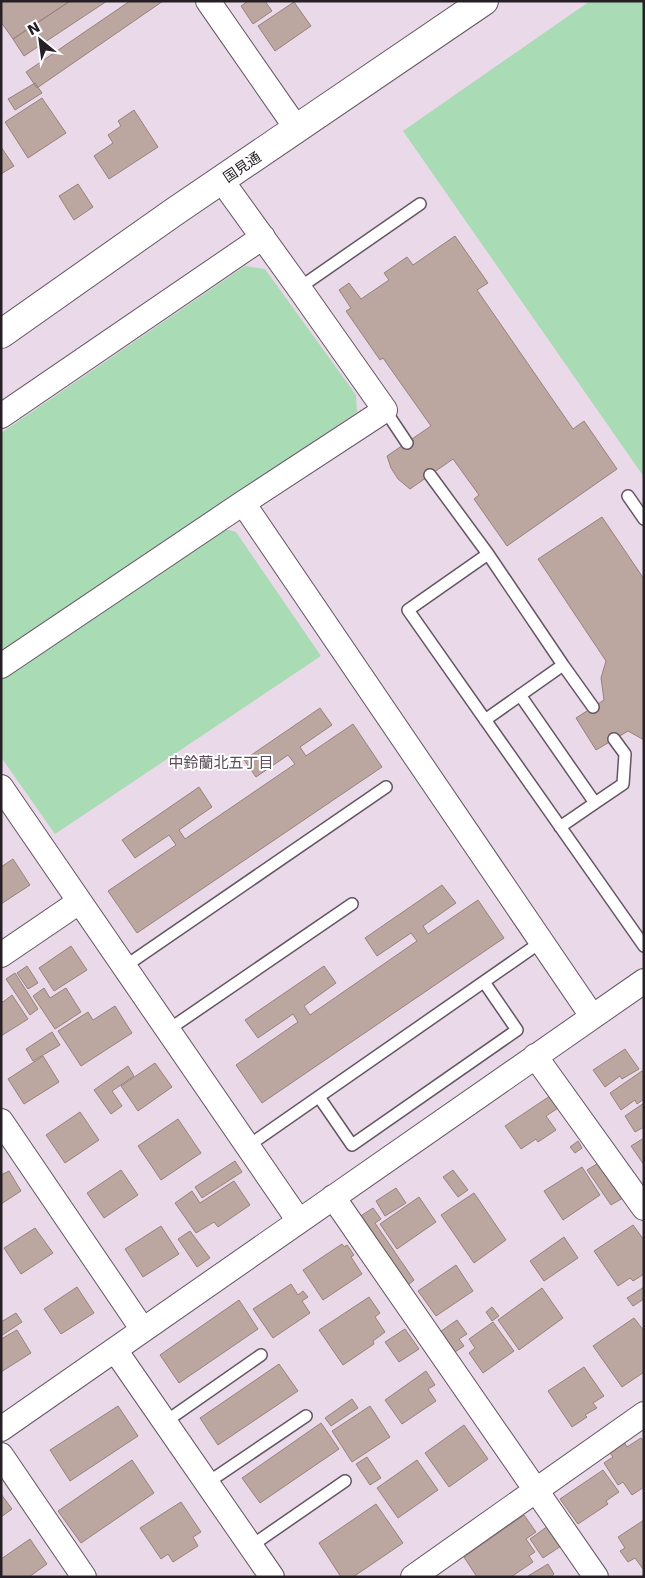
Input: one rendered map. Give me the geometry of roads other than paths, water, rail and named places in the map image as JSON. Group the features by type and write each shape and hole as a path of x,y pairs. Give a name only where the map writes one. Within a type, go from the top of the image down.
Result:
{"street":[{"path":"208,1 297,129"},
{"name":"国見通","path":"1,334 174,212 484,1"},
{"path":"1,666 384,410 222,180"},
{"path":"1,416 263,237"},
{"path":"243,503 592,1016"},
{"path":"1,787 300,1221"},
{"path":"1,955 79,902"},
{"path":"1,1429 644,981"},
{"path":"535,1056 644,1208"},
{"path":"1,1121 143,1330"},
{"path":"333,1197 596,1577"},
{"path":"115,1350 272,1577"},
{"path":"413,1577 644,1414"},
{"path":"1,1455 84,1577"}],"lane":[{"path":"299,288 420,204"},
{"path":"384,410 407,442"},
{"path":"430,475 488,554 593,707"},
{"path":"628,496 644,519"},
{"path":"488,554 408,610 644,946"},
{"path":"485,720 563,665"},
{"path":"520,695 595,803"},
{"path":"560,827 623,784 625,754 614,739"},
{"path":"124,967 386,787"},
{"path":"168,1030 352,904"},
{"path":"248,1146 541,942"},
{"path":"319,1097 352,1145 406,1108 517,1030 484,982"},
{"path":"165,1422 261,1355"},
{"path":"207,1483 306,1416"},
{"path":"250,1546 344,1481"}],"district":[{"name":"中鈴蘭北五丁目","path":"221,763"}]}
